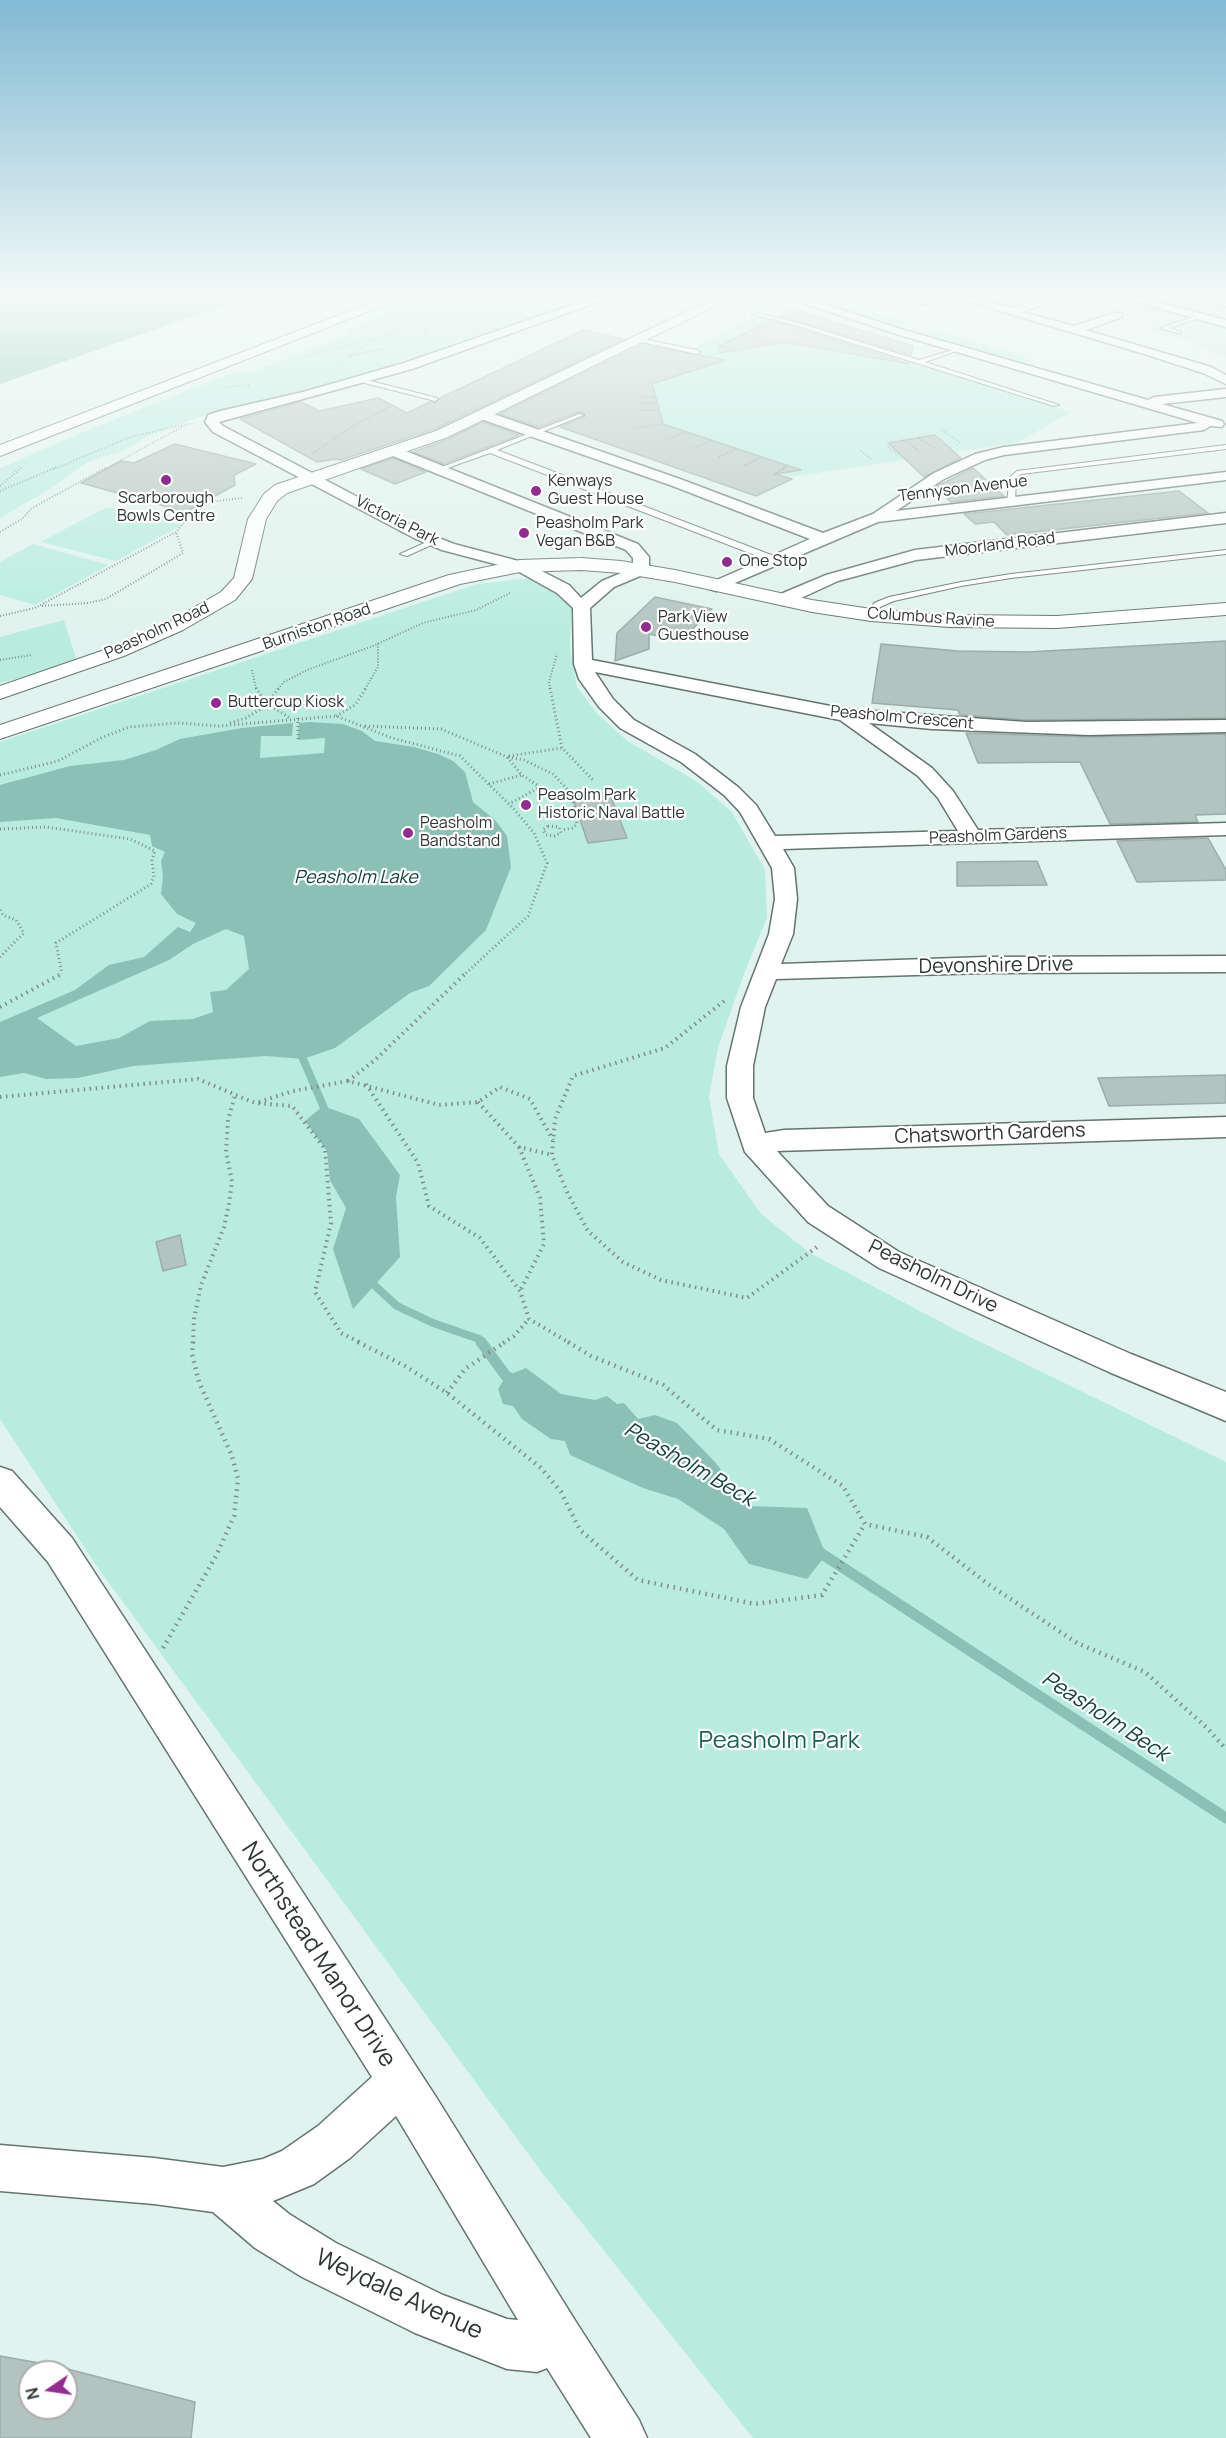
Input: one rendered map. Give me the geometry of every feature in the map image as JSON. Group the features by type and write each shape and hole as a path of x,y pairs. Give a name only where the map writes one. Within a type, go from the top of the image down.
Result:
{"main road":[{"path":"0,451 104,411"},
{"path":"270,498 281,489 442,434 492,411"},
{"name":"Peasholm Road","path":"1,693 117,652 176,626 228,596 243,579 257,519 270,498"},
{"name":"Burniston Road","path":"0,732 456,579 581,564 641,570"},
{"name":"Columbus Ravine","path":"641,570 782,600 871,615 949,621 1022,623 1226,609"}],"street":[{"path":"212,422 213,418 238,411"},
{"path":"1170,411 1222,424"},
{"path":"483,415 675,482 825,539"},
{"name":"Victoria Park","path":"212,422 219,429 434,542 530,571"},
{"path":"872,520 939,476 980,457 1026,447 1222,424"},
{"path":"393,452 632,547 641,557 641,570 608,584 581,607 563,589 530,571"},
{"name":"Tennyson Avenue","path":"716,586 854,525 872,520 922,511 1226,476"},
{"name":"Moorland Road","path":"782,600 832,578 915,555 1226,518"},
{"name":"Peasholm Drive","path":"581,607 583,652 595,689 616,714 644,735 688,758 731,791 749,809 783,868 786,899 781,934 753,1007 740,1066 740,1098 755,1145 818,1214 889,1260 1120,1364 1226,1407"},
{"name":"Peasholm Crescent","path":"583,652 846,715 932,723 1037,728 1226,726"},
{"path":"846,715 925,772 946,795 972,837"},
{"name":"Peasholm Gardens","path":"769,843 1226,829"},
{"name":"Devonshire Drive","path":"765,972 985,965 1226,964"},
{"name":"Chatsworth Gardens","path":"755,1145 784,1140 1226,1127"},
{"name":"Northstead Manor Drive","path":"0,1482 60,1550 400,2082 558,2340 621,2438"},
{"path":"0,2168 154,2181 223,2190 263,2182 298,2169 334,2142 400,2082"},
{"name":"Weydale Avenue","path":"223,2190 272,2230 320,2260 432,2316 507,2344 537,2347 558,2340"}],"lane":[{"path":"440,469 581,415"},
{"path":"1011,502 1013,477 1019,472 1226,447"},
{"path":"492,451 776,560"},
{"path":"404,554 434,542"},
{"path":"871,615 877,606 892,599 961,584 1011,576 1226,552"}],"path":[{"path":"291,466 380,411"},
{"path":"0,490 130,437 188,424 212,422"},
{"path":"0,532 22,519 32,508 188,424"},
{"path":"635,428 663,424"},
{"path":"942,430 964,444"},
{"path":"667,439 686,432"},
{"path":"919,438 936,449"},
{"path":"694,448 713,440"},
{"path":"903,440 920,451"},
{"path":"888,447 898,455"},
{"path":"719,457 737,449"},
{"path":"861,451 871,459"},
{"path":"745,465 762,457"},
{"path":"774,475 788,465"},
{"path":"40,606 176,532 192,513 202,506 234,498 270,498"},
{"path":"0,616 40,606 106,599 183,553 176,532"},
{"path":"221,726 246,718 266,703 284,682 423,623 476,610 530,571"},
{"path":"583,652 564,641 555,657 549,682 562,748 593,780"},
{"path":"336,716 355,705 368,685 378,667 378,643"},
{"path":"247,650 256,689 266,703 290,718"},
{"path":"0,775 57,761 101,738 129,727 178,723 221,726 290,718 336,716 392,738 460,756 509,804 534,833 547,863 528,916 375,1060 348,1081"},
{"path":"298,718 298,740"},
{"path":"361,726 441,729 507,757 524,760 553,774 572,796 577,824 573,828 561,830 551,826 546,827 543,832"},
{"path":"507,757 562,748"},
{"path":"507,757 522,775 540,787 509,804"},
{"path":"488,784 522,775"},
{"path":"0,829 46,827 130,839 155,851 152,860 154,877 151,884 56,943 63,974 0,1007"},
{"path":"534,833 543,832 554,836 560,834 561,830"},
{"path":"0,910 3,915 16,920 24,933 0,957"},
{"path":"729,997 665,1048 573,1076 555,1119 552,1155 567,1192 588,1231 623,1262 661,1280 747,1298 842,1229"},
{"path":"0,1097 198,1079 255,1103 292,1106 325,1149 331,1222 315,1292 341,1334 405,1366 447,1393 541,1468 561,1492 580,1530 638,1580 755,1604 822,1595 866,1524"},
{"path":"255,1103 293,1091 348,1081 439,1105 478,1101 500,1087 530,1099 554,1141"},
{"path":"366,1084 418,1163 429,1206 480,1238 520,1291 529,1319 591,1356 663,1385 717,1430 769,1439 843,1486 866,1524 927,1538 988,1584 1077,1643 1145,1672 1208,1728 1226,1749"},
{"path":"160,1652 216,1556 234,1516 238,1479 232,1456 199,1382 192,1354 194,1319 201,1285 224,1227 229,1204 232,1181 226,1152 228,1120 235,1095"},
{"path":"478,1101 519,1147 540,1198 544,1244 520,1291"},
{"path":"519,1147 552,1155"},
{"path":"447,1393 465,1369 514,1336 529,1319"}],"green space":[{"path":"137,411 222,411 207,414 148,436 123,451 86,463 53,487 0,518 0,468"},
{"path":"623,411 1072,412 1016,443 797,476 774,475 635,428"},
{"path":"107,507 182,525 116,561 40,542"},
{"path":"33,544 109,565 35,605 0,595 0,562"},
{"name":"Peasholm Park","path":"531,578 572,603 570,648 577,687 598,715 629,742 696,781 732,812 765,870 767,918 745,971 718,1048 709,1097 719,1154 761,1214 810,1253 956,1330 1226,1462 1226,2438 753,2438 543,2174 98,1568 0,1419 0,742 477,584"},
{"path":"64,620 78,665 0,683 0,637"}],"water":[{"name":"Peasholm Lake","path":"293,723 292,736 261,736 260,758 324,753 325,738 298,740 299,723 343,724 362,731 375,741 414,747 438,754 453,761 465,772 473,802 496,821 507,836 511,867 486,930 429,986 410,993 335,1048 303,1059 266,1056 133,1066 78,1078 46,1079 24,1073 0,1077 0,1022 75,990 109,965 144,957 178,927 190,932 196,923 177,914 161,894 163,876 161,861 165,852 152,846 150,835 56,818 0,822 0,785 70,766 124,760 156,750 180,739 242,728","holes":["226,929 244,936 249,969 226,990 210,992 213,1012 193,1019 150,1021 119,1038 76,1046 37,1018 169,960 193,944"]},
{"path":"323,1106 359,1119 400,1175 396,1197 400,1257 353,1309 333,1249 346,1208 330,1180 327,1151 305,1121"},
{"path":"526,1368 561,1394 595,1400 607,1396 617,1404 624,1403 638,1419 655,1415 677,1423 715,1462 749,1506 807,1508 826,1555 807,1579 749,1564 724,1529 678,1499 643,1488 570,1455 565,1441 551,1439 522,1419 513,1406 503,1404 498,1389 506,1376"}],"building":[{"path":"270,411 403,411 407,413 412,411 473,411 435,429 341,460 317,462 240,419"},
{"path":"507,411 659,411 663,424 801,470 775,474 792,479 756,496 560,427 585,417 584,413 578,412 539,427 500,414"},
{"path":"483,422 519,435 444,464 413,452 449,439"},
{"path":"935,435 961,458 924,477 888,443"},
{"name":"Scarborough Bowls Centre","path":"175,444 256,464 234,475 235,485 186,512 81,483 121,461 134,463"},
{"path":"393,458 426,472 395,484 361,469"},
{"path":"973,468 1004,496 951,502 936,487"},
{"path":"1179,491 1208,513 1007,535 994,522 975,524 964,514"},
{"path":"655,597 712,609 681,641 649,634 649,649 615,661 617,633"},
{"path":"1226,641 1226,718 1026,720 960,715 958,710 872,703 881,644 958,651 1028,652"},
{"path":"966,733 1089,737 1226,734 1226,814 1195,815 1198,822 1110,824 1080,762 978,763"},
{"path":"609,792 627,838 588,843 572,796"},
{"path":"1208,838 1226,870 1226,880 1137,882 1117,841"},
{"path":"1037,861 1047,885 957,886 957,862"},
{"path":"1226,1075 1226,1103 1109,1106 1098,1078"},
{"path":"180,1235 186,1265 163,1271 156,1242"},
{"path":"0,2356 22,2360 18,2360 18,2420 78,2420 78,2372 195,2402 191,2438 0,2438"}],"waterway":[{"name":"Peasholm Beck","path":"303,1059 328,1117"},
{"name":"Peasholm Beck","path":"373,1273 374,1285 397,1306 433,1323 479,1339 482,1343"},
{"name":"Peasholm Beck","path":"481,1342 506,1376 514,1381"},
{"name":"Peasholm Beck","path":"816,1550 1226,1818"}],"place":[{"name":"Scarborough Bowls Centre","path":"166,480"},
{"name":"Kenways Guest House","path":"536,491"},
{"name":"Peasholm Park Vegan B&B","path":"524,533"},
{"name":"One Stop","path":"727,562"},
{"name":"Park View Guesthouse","path":"646,627"},
{"name":"Buttercup Kiosk","path":"216,703"},
{"name":"Peasolm Park Historic Naval Battle","path":"526,805"},
{"name":"Peasholm Bandstand","path":"408,833"}]}
